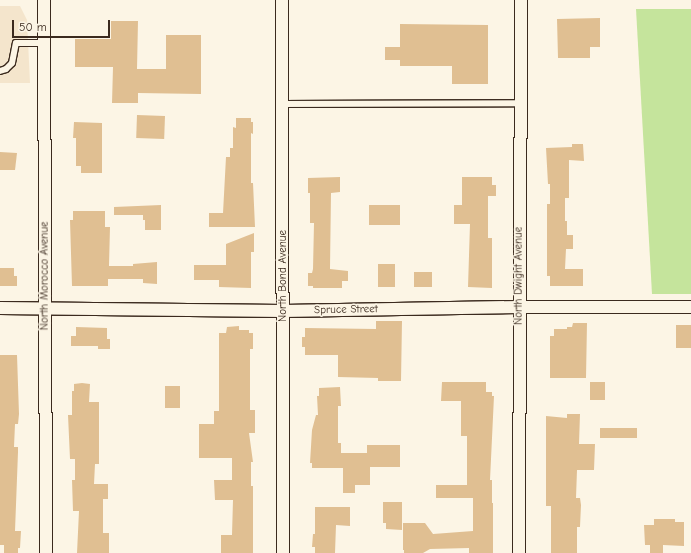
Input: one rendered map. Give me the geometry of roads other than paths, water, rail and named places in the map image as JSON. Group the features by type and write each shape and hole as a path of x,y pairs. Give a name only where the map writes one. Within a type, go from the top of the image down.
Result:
{"street":[{"name":"North Morocco Avenue","path":"44,0 46,553"},
{"name":"North Bond Avenue","path":"282,0 284,104 283,553"},
{"name":"North Dwight Avenue","path":"519,553 521,0"},
{"name":"Spruce Street","path":"0,308 283,311 519,307 691,307"}],"lane":[{"path":"0,71 6,69 12,63 16,44 45,43"},
{"path":"284,104 521,104"}]}
